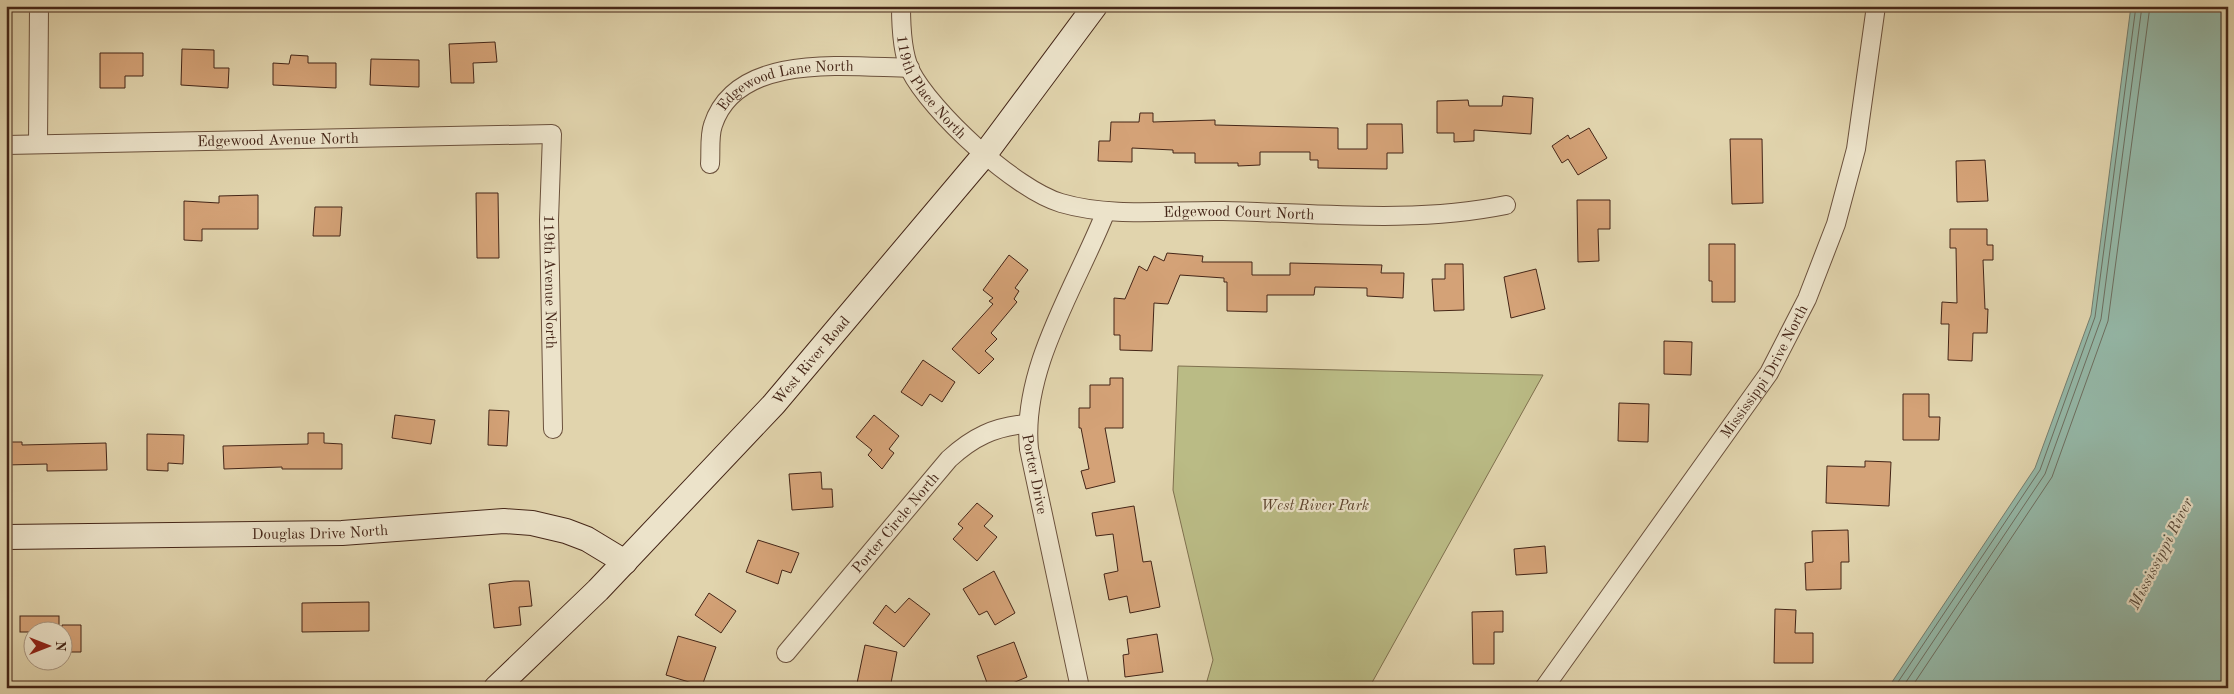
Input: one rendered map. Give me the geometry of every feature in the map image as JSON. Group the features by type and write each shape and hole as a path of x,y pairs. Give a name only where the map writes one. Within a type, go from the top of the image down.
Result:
{"main road":[{"name":"West River Road","path":"496,688 625,562 774,404 986,154 1095,6"},
{"name":"Douglas Drive North","path":"6,537 342,533 504,521 532,523 566,531 587,539 625,562"}],"street":[{"path":"38,144 39,6"},
{"name":"119th Place North","path":"901,6 901,20 910,68 934,106 986,154"},
{"name":"Mississippi Drive North","path":"1544,688 1769,373 1807,299 1836,224 1856,149 1876,6"},
{"name":"Edgewood Lane North","path":"710,164 713,126 727,102 742,86 748,83 784,70 807,67 910,68"},
{"name":"Edgewood Avenue North","path":"6,145 552,134"},
{"name":"119th Avenue North","path":"552,134 549,220 553,429"},
{"name":"Edgewood Court North","path":"986,154 1019,181 1042,196 1085,209 1417,217 1465,213 1506,205"},
{"name":"Porter Drive","path":"1080,688 1028,449 1026,424 1032,392 1047,343 1106,211"},
{"name":"Porter Circle North","path":"786,653 950,459 966,443 988,432 1026,424"}],"green space":[{"name":"West River Park","path":"1178,366 1543,375 1369,688 1205,688 1213,660 1173,490"}],"water":[{"name":"Mississippi River","path":"2131,6 2228,6 2228,688 1888,688 2035,468 2091,315"}],"building":[{"path":"495,42 497,62 473,63 474,83 451,83 449,44"},
{"path":"182,49 214,50 214,68 229,68 228,88 181,85"},
{"path":"100,53 143,53 143,76 125,76 125,88 100,88"},
{"path":"291,55 308,56 308,63 336,63 336,88 273,85 273,63 289,64"},
{"path":"371,59 419,60 419,87 370,85"},
{"path":"1503,96 1533,98 1531,134 1474,130 1474,141 1454,142 1454,133 1437,133 1437,101 1468,100 1469,106 1502,106"},
{"path":"1140,113 1153,113 1153,122 1215,120 1215,125 1338,128 1338,149 1367,149 1367,124 1402,124 1403,153 1387,153 1387,169 1318,168 1318,160 1310,160 1310,152 1260,152 1260,165 1238,166 1238,163 1195,163 1195,153 1173,153 1173,150 1132,148 1132,162 1098,161 1099,141 1110,141 1111,122 1139,122"},
{"path":"1589,128 1607,158 1578,175 1568,159 1562,163 1552,146 1568,135 1570,139"},
{"path":"1730,139 1762,139 1763,203 1732,204"},
{"path":"1985,160 1988,201 1957,202 1956,161"},
{"path":"476,193 498,193 499,258 477,258"},
{"path":"258,195 258,229 202,229 202,241 184,240 184,201 219,203 219,196"},
{"path":"1577,200 1610,200 1610,229 1598,229 1599,261 1578,262"},
{"path":"315,207 342,207 340,236 313,236"},
{"path":"1950,229 1987,229 1987,245 1993,245 1993,260 1983,260 1985,309 1988,309 1987,333 1973,333 1972,361 1948,360 1949,324 1941,324 1942,302 1957,303 1956,248 1950,248"},
{"path":"1709,244 1735,244 1735,302 1712,302 1712,281 1709,281"},
{"path":"1167,253 1203,256 1202,262 1252,262 1252,275 1290,275 1290,263 1382,265 1381,273 1404,273 1403,298 1367,296 1367,288 1315,287 1314,295 1267,295 1267,312 1227,311 1227,282 1224,282 1224,278 1180,275 1168,304 1154,303 1152,351 1120,350 1120,335 1114,335 1114,298 1125,299 1139,266 1147,271 1154,256 1164,261"},
{"path":"1009,255 1028,270 1015,288 1019,291 1014,299 1017,302 991,333 997,339 985,351 994,359 979,374 952,349 993,304 989,301 993,298 983,290"},
{"path":"1445,264 1463,264 1464,310 1434,311 1432,279 1445,279"},
{"path":"1536,269 1545,309 1511,318 1504,277"},
{"path":"1664,341 1692,342 1691,375 1664,374"},
{"path":"923,360 955,382 942,402 930,394 922,406 901,392"},
{"path":"1110,378 1123,378 1123,428 1105,428 1115,482 1086,489 1081,471 1089,469 1081,428 1079,428 1079,408 1090,408 1090,385 1110,385"},
{"path":"1903,394 1929,394 1929,417 1940,417 1939,440 1903,440"},
{"path":"1619,403 1649,404 1648,442 1618,441"},
{"path":"489,410 509,411 507,446 488,445"},
{"path":"395,415 435,420 431,444 392,438"},
{"path":"874,415 899,436 889,449 894,453 882,469 868,455 872,450 856,437"},
{"path":"308,433 324,433 324,443 342,444 342,469 282,469 282,467 224,469 223,446 308,444"},
{"path":"147,434 184,435 183,464 168,463 168,471 147,470"},
{"path":"6,442 22,442 22,445 106,443 107,470 47,471 47,464 6,465"},
{"path":"1865,461 1891,462 1889,506 1826,503 1827,466 1865,467"},
{"path":"821,472 822,489 832,489 833,507 792,510 789,474"},
{"path":"977,503 993,516 984,526 997,537 977,561 953,539 963,528 958,524"},
{"path":"1134,506 1143,562 1151,561 1160,607 1130,613 1127,596 1109,600 1104,574 1118,571 1113,534 1096,536 1092,513"},
{"path":"1848,530 1849,562 1841,562 1841,589 1806,590 1805,563 1813,562 1812,531"},
{"path":"758,540 799,553 791,573 782,570 778,584 746,572"},
{"path":"1545,546 1547,573 1516,575 1514,549"},
{"path":"994,571 1015,613 995,625 987,611 979,615 963,589"},
{"path":"529,581 532,606 519,607 521,625 494,628 489,584"},
{"path":"709,593 736,611 721,633 695,615"},
{"path":"909,598 930,614 904,647 873,623 886,605 895,613"},
{"path":"369,602 369,631 302,632 302,603"},
{"path":"1775,609 1796,610 1795,633 1813,633 1813,663 1774,663"},
{"path":"1503,611 1503,632 1494,632 1494,664 1473,664 1472,612"},
{"path":"20,616 59,616 59,622 22,622 22,632 20,632"},
{"path":"72,625 81,625 81,652 72,652"},
{"path":"1157,634 1163,672 1125,677 1123,655 1129,654 1127,639"},
{"path":"678,636 716,647 702,686 666,675"},
{"path":"1014,642 1027,677 1001,688 989,688 977,656"},
{"path":"865,645 897,652 890,688 856,688"}]}
